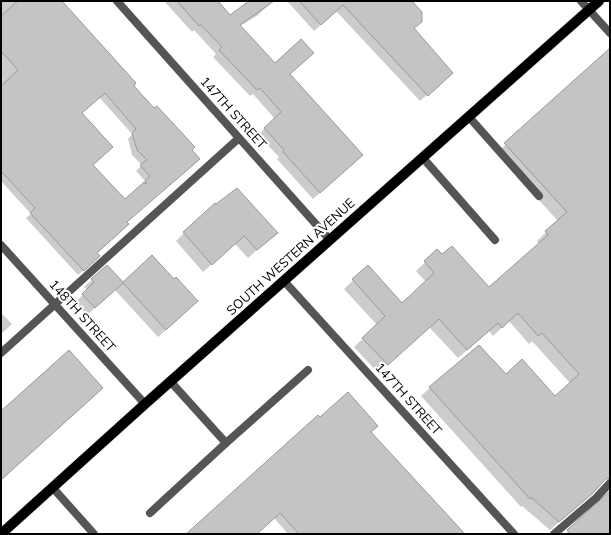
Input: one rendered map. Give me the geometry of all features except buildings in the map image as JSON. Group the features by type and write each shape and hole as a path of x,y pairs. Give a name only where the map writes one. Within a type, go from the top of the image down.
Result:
{"main road":[{"name":"SOUTH WESTERN AVENUE","path":"2,534 170,381 599,1"}],"street":[{"name":"147TH STREET","path":"117,1 330,240"},
{"path":"581,1 610,33"},
{"path":"469,117 539,196"},
{"path":"1,352 239,138"},
{"path":"423,158 495,240"},
{"name":"148TH STREET","path":"1,245 145,404"},
{"name":"147TH STREET","path":"284,281 514,534"},
{"path":"150,512 308,370"},
{"path":"170,381 226,444"},
{"path":"554,534 574,518 610,483"},
{"path":"53,488 94,534"}]}
